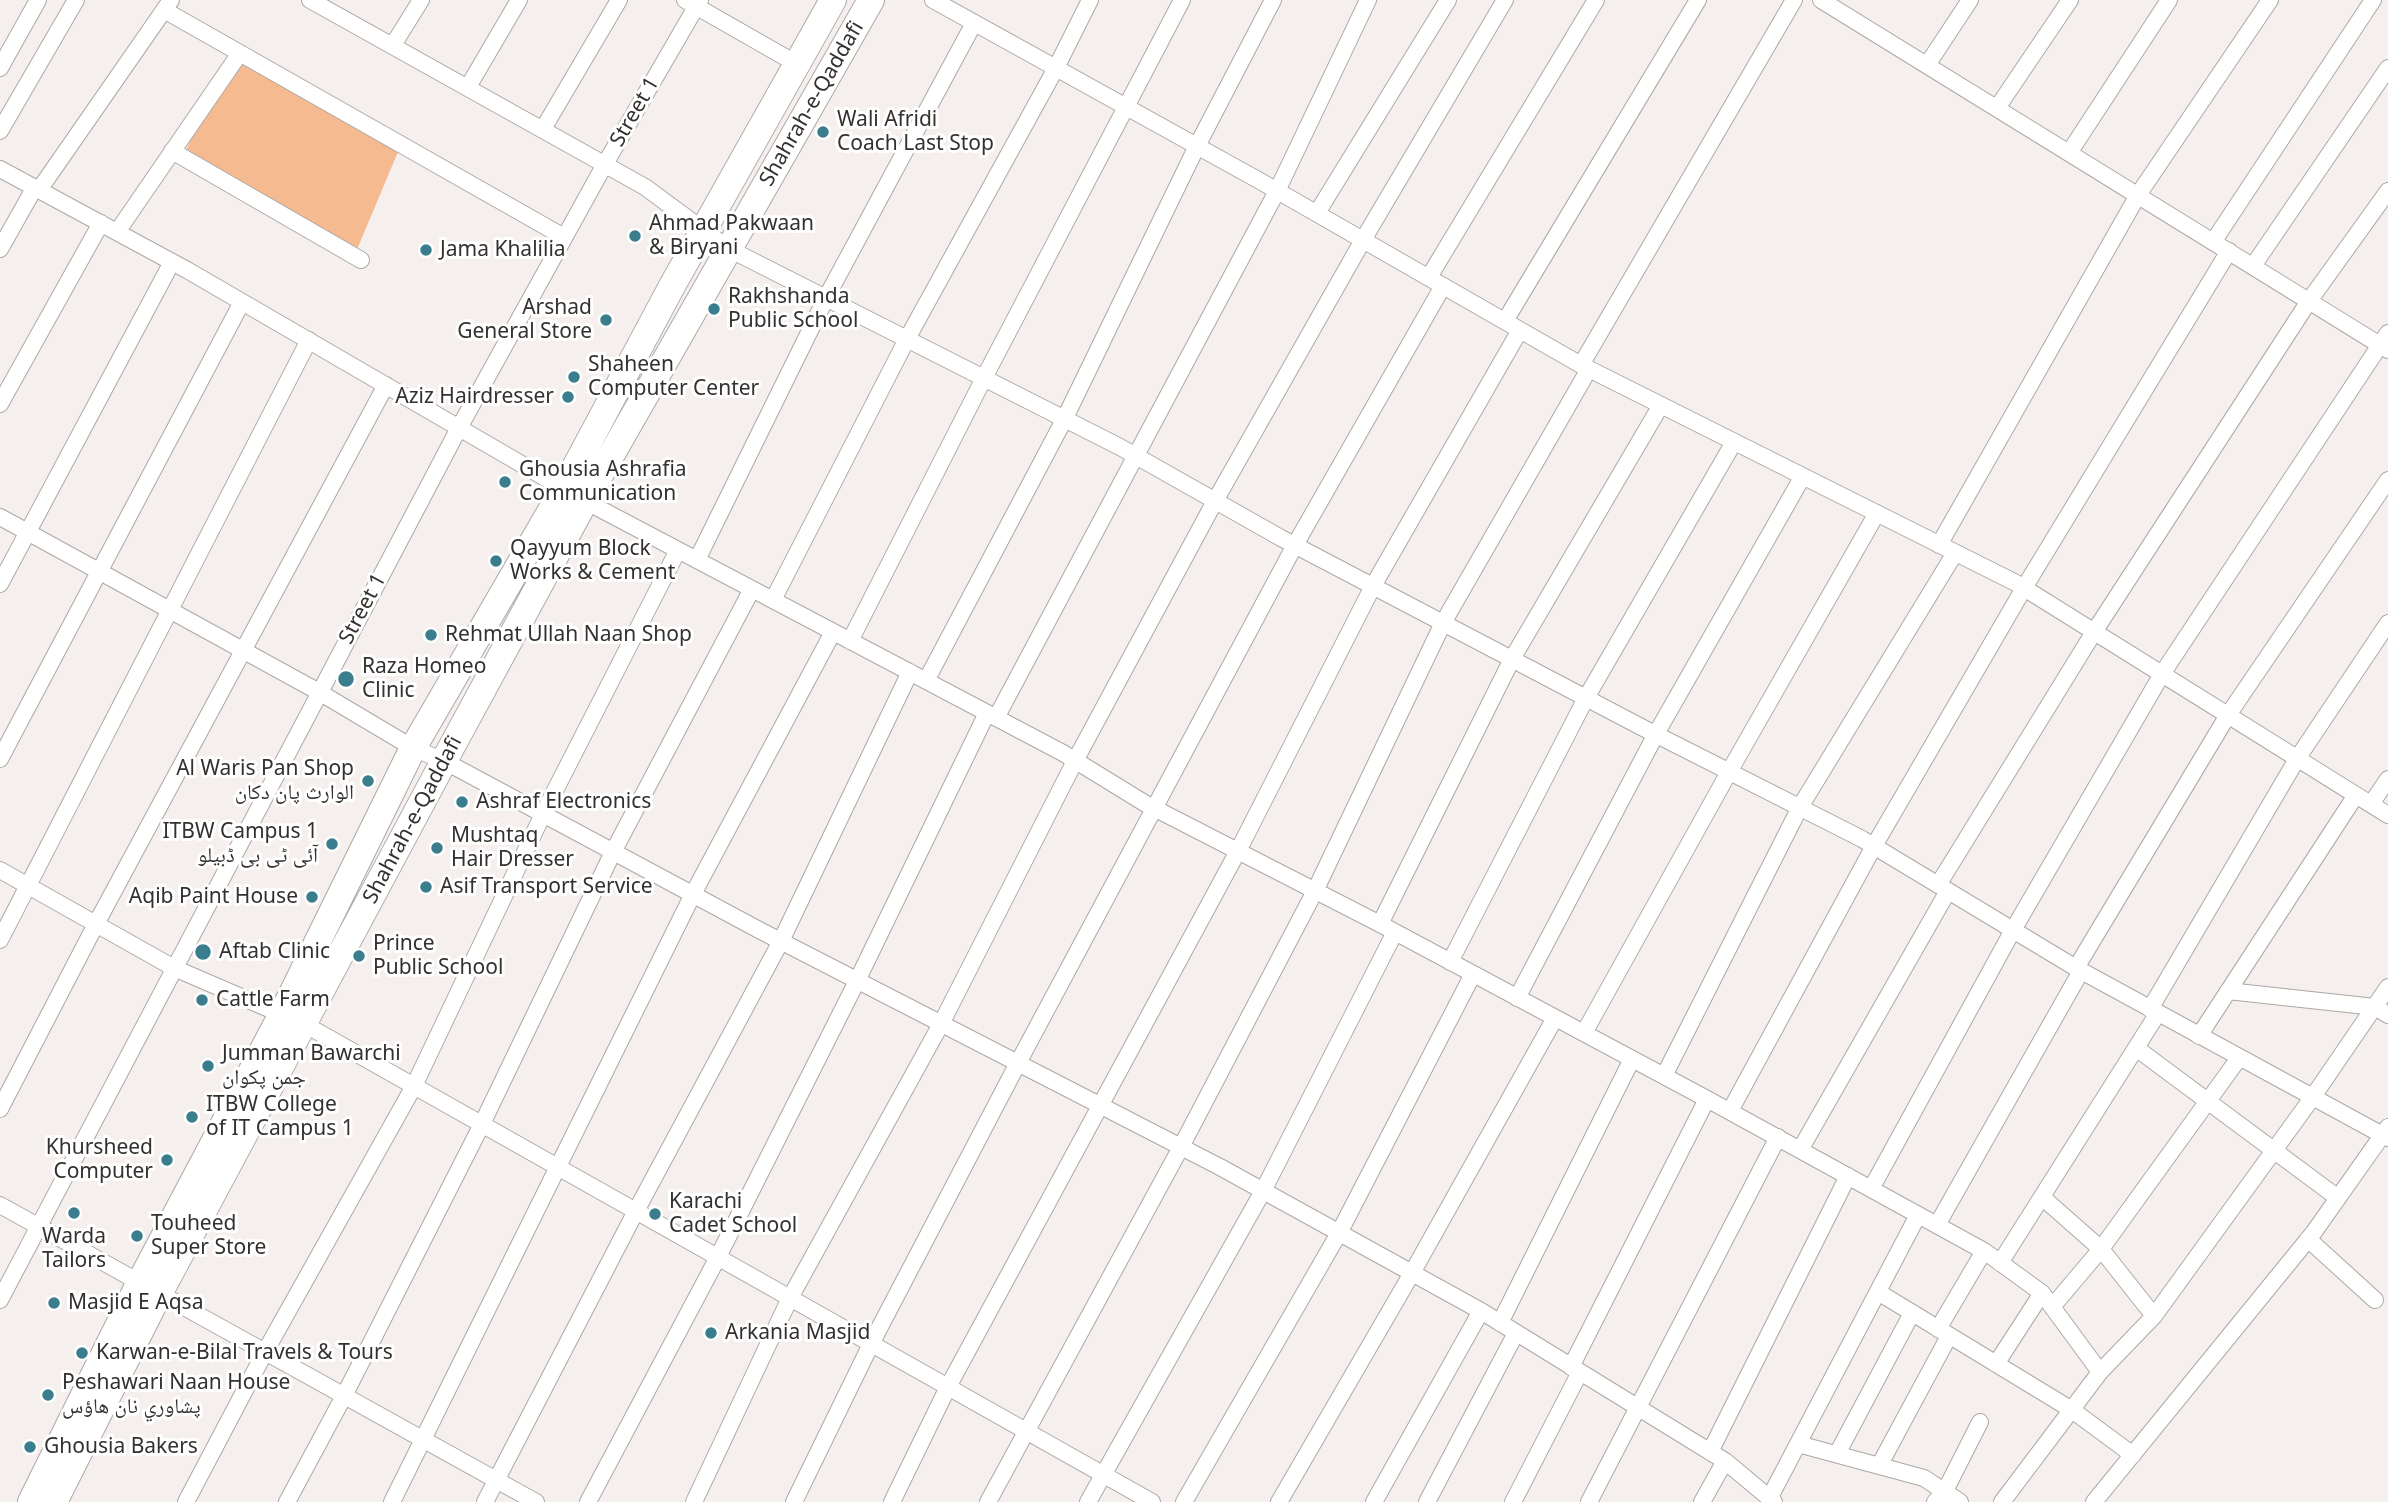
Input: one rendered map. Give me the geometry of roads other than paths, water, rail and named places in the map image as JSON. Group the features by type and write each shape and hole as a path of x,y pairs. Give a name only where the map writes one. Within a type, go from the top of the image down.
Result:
{"main road":[{"name":"Shahrah-e-Qaddafi","path":"31,1502 149,1289 293,1019 444,761 705,229 833,0"},
{"name":"Shahrah-e-Qaddafi","path":"293,1019 413,748 729,249 871,0"},
{"name":"Shahrah-e-Qaddafi","path":"54,1502 149,1289"}],"street":[{"path":"0,68 38,0"},
{"path":"0,131 76,0"},
{"path":"310,0 330,5 393,45 645,187 729,249 1065,418 1295,545 1874,846 2078,970 2312,1098 2386,1133 2308,1239 2094,1502"},
{"path":"393,45 421,0"},
{"path":"468,87 519,0"},
{"path":"542,129 619,0"},
{"path":"773,600 907,339 1056,68 1090,0"},
{"path":"850,641 1182,0"},
{"path":"926,681 1065,418 1197,146 1273,0"},
{"path":"588,1502 718,1257 991,715 1277,191 1368,0"},
{"path":"1317,213 1448,0"},
{"path":"694,1502 790,1298 941,1024 1075,761 1215,501 1363,240 1505,0"},
{"path":"794,1502 871,1344 1018,1063 1436,282 1596,0"},
{"path":"892,1502 948,1387 1238,851 1373,586 1512,325 1698,0"},
{"path":"988,1502 1181,1147 1315,891 1443,623 1794,0"},
{"path":"1927,65 1970,0"},
{"path":"1997,108 2070,0"},
{"path":"2069,153 2169,0"},
{"path":"1939,545 2138,195 2270,0"},
{"path":"2213,242 2373,0"},
{"path":"694,2 797,64"},
{"name":"Street 1","path":"0,1300 459,428 694,2"},
{"path":"944,3 974,23 1317,213 1585,367 2024,588 2388,815"},
{"path":"1831,3 2308,301 2385,343 2162,674 2013,930 1871,1189"},
{"path":"0,249 37,189 167,5 240,53 564,237"},
{"path":"697,560 825,298 974,23"},
{"path":"117,232 240,53"},
{"path":"2253,266 2388,68"},
{"path":"172,151 361,260"},
{"path":"0,169 172,262 575,495 991,715 1155,808 1388,928 1730,1111 1984,1251 2042,1293 2100,1372"},
{"path":"1800,1150 1943,888 2094,632 2308,301 2388,191"},
{"path":"0,404 101,223"},
{"path":"1730,1111 1874,846 2024,588 2229,251"},
{"path":"0,584 172,262"},
{"path":"0,758 242,302"},
{"path":"0,940 309,340"},
{"path":"0,1109 96,924 386,385"},
{"path":"1088,1502 1263,1191 1512,659 1661,405"},
{"path":"1450,962 1586,698 1734,442"},
{"path":"1517,998 1656,734 1803,476"},
{"path":"1937,1225 2078,970 2228,715 2388,480"},
{"path":"1584,1033 1877,513"},
{"path":"0,516 319,692 413,748 444,761 857,981 1181,1147 1481,1311 1725,1461 1772,1500 1798,1444 1918,1215"},
{"path":"186,1502 264,1352 414,1086 543,814 678,550"},
{"path":"1664,1076 1800,807 1955,553"},
{"path":"286,1502 344,1396 482,1124 613,852 752,589"},
{"path":"2000,1263 2136,1048 2154,1011 2297,759 2388,623"},
{"path":"392,1502 693,894 833,632"},
{"path":"485,1502 636,1211 781,941 909,672"},
{"path":"2371,804 2388,779"},
{"path":"2199,1036 2356,795"},
{"path":"0,870 174,968 293,1019 1152,1502"},
{"path":"1184,1502 1339,1233 1473,974"},
{"path":"2002,1502 2100,1372 2154,1316 2312,1098 2381,1011 2388,987"},
{"path":"2228,991 2381,1011"},
{"path":"1279,1502 1555,1018"},
{"path":"2136,1048 2338,1198"},
{"path":"2052,1307 2102,1249 2239,1058"},
{"path":"1500,1323 1632,1059"},
{"path":"1513,1502 1707,1099"},
{"path":"1590,1502 1778,1137"},
{"path":"1710,1452 1848,1176"},
{"path":"2042,1196 2102,1249 2154,1316"},
{"path":"0,1205 536,1502"},
{"path":"2308,1239 2375,1300"},
{"path":"1879,1466 1984,1251"},
{"path":"1878,1292 2072,1410 2133,1455"},
{"path":"1996,1364 2042,1293"},
{"path":"1374,1502 1481,1311"},
{"path":"1837,1454 1912,1313"},
{"path":"1427,1502 1516,1333"},
{"path":"1940,1497 1980,1422"},
{"path":"1798,1444 1924,1478 1940,1497 1961,1502"},
{"path":"1702,1502 1725,1461"}],"place":[{"name":"Wali Afridi Coach Last Stop","path":"823,132"},
{"name":"Ahmad Pakwaan & Biryani","path":"635,236"},
{"name":"Jama Khalilia","path":"426,250"},
{"name":"Rakhshanda Public School","path":"714,309"},
{"name":"Arshad General Store","path":"606,320"},
{"name":"Shaheen Computer Center","path":"574,377"},
{"name":"Aziz Hairdresser","path":"568,397"},
{"name":"Ghousia Ashrafia Communication","path":"505,482"},
{"name":"Qayyum Block Works & Cement","path":"496,561"},
{"name":"Rehmat Ullah Naan Shop","path":"431,635"},
{"name":"Raza Homeo Clinic","path":"346,679"},
{"name":"Al Waris Pan Shop الوارث پان دکان","path":"368,781"},
{"name":"Ashraf Electronics","path":"462,802"},
{"name":"ITBW Campus 1 آئی ٹی بی ڈبیلو","path":"332,844"},
{"name":"Mushtaq Hair Dresser","path":"437,848"},
{"name":"Asif Transport Service","path":"426,887"},
{"name":"Aqib Paint House","path":"312,897"},
{"name":"Aftab Clinic","path":"203,952"},
{"name":"Prince Public School","path":"359,956"},
{"name":"Cattle Farm","path":"202,1000"},
{"name":"Jumman Bawarchi جمن پکوان","path":"208,1066"},
{"name":"ITBW College of IT Campus 1","path":"192,1117"},
{"name":"Khursheed Computer","path":"167,1160"},
{"name":"Warda Tailors","path":"74,1213"},
{"name":"Karachi Cadet School","path":"655,1214"},
{"name":"Touheed Super Store","path":"137,1236"},
{"name":"Masjid E Aqsa","path":"54,1303"},
{"name":"Arkania Masjid","path":"711,1333"},
{"name":"Karwan-e-Bilal Travels & Tours","path":"82,1353"},
{"name":"Peshawari Naan House پشاوري نان ھاؤس","path":"48,1395"},
{"name":"Ghousia Bakers","path":"30,1447"}]}
